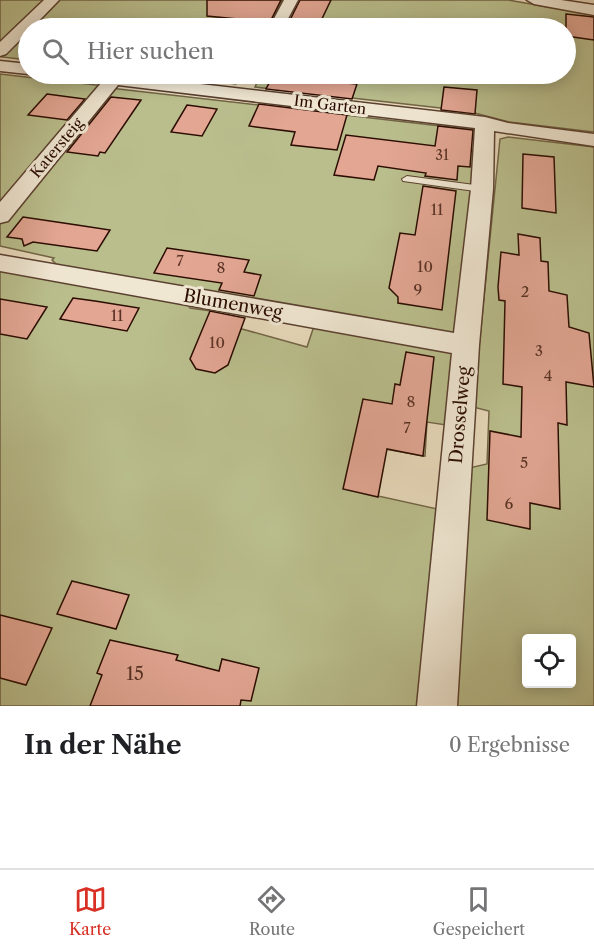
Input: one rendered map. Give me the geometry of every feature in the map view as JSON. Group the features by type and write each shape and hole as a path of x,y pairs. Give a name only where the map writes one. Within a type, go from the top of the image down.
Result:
{"street":[{"path":"34,18 52,0"},
{"path":"281,18 291,0"},
{"path":"534,0 594,10"},
{"path":"0,51 18,33"},
{"path":"0,66 18,68"},
{"name":"Katersteig","path":"0,216 110,84"},
{"name":"Im Garten","path":"196,84 245,87 485,123 507,129 594,140"},
{"name":"Drosselweg","path":"437,706 466,345 482,189 485,123"},
{"name":"Blumenweg","path":"0,263 466,345"}],"lane":[{"path":"407,179 482,189"}],"green space":[{"path":"0,0 49,0 28,18 18,18 18,27 0,42"},
{"path":"60,0 282,0 272,18 42,18"},
{"path":"295,0 508,0 594,15 594,132 509,122 467,111 255,87 256,84 576,84 576,18 287,18"},
{"path":"18,42 18,59 2,57"},
{"path":"0,74 18,76 18,84 105,86 0,211"},
{"path":"110,88 475,130 473,183 458,337 61,269 52,260 54,258 0,246 0,221"},
{"path":"508,137 594,147 594,706 457,706 469,468 487,464 489,411 473,407 500,139"},
{"path":"0,271 187,303 190,308 211,311 214,316 213,321 307,347 315,323 455,349 446,425 427,422 425,456 385,449 378,496 442,510 423,706 0,706"}],"building":[{"path":"207,0 281,0 272,18 207,16"},
{"path":"300,0 331,0 322,18 291,18"},
{"path":"566,14 594,17 594,40 576,37 576,18 566,18"},
{"path":"269,84 357,84 352,99 266,89"},
{"path":"444,87 477,90 475,114 441,110"},
{"path":"47,94 85,99 67,120 28,115"},
{"path":"111,97 141,100 105,153 100,152 98,156 67,152"},
{"path":"259,104 347,115 337,150 291,145 295,132 249,126"},
{"path":"187,105 217,109 202,136 171,132"},
{"path":"438,126 473,130 470,167 458,166 457,180 378,166 374,180 334,175 346,135 435,146"},
{"path":"523,154 554,157 556,213 522,208"},
{"path":"423,186 456,191 442,310 398,303 398,297 389,288 400,233 415,235"},
{"path":"23,217 110,230 97,251 33,242 24,246 22,239 7,237"},
{"path":"518,234 540,238 541,261 548,262 549,291 567,295 569,327 589,333 594,387 566,382 567,425 558,423 560,509 530,503 530,529 487,520 490,431 521,437 522,387 503,384 505,301 499,300 498,287 501,252 519,255"},
{"path":"167,248 249,260 244,272 261,275 254,296 219,290 222,283 154,273"},
{"path":"73,298 139,308 127,331 60,319"},
{"path":"0,299 47,307 27,339 0,334"},
{"path":"210,311 245,318 228,365 215,373 196,369 190,359"},
{"path":"406,352 434,357 423,456 387,449 378,497 343,489 363,399 392,404 395,384 400,385"},
{"path":"72,581 129,595 116,629 57,614"},
{"path":"0,615 52,628 26,685 0,678"},
{"path":"110,640 178,655 176,660 219,671 222,659 259,668 251,701 241,700 240,706 90,706 102,675 97,673"}]}
